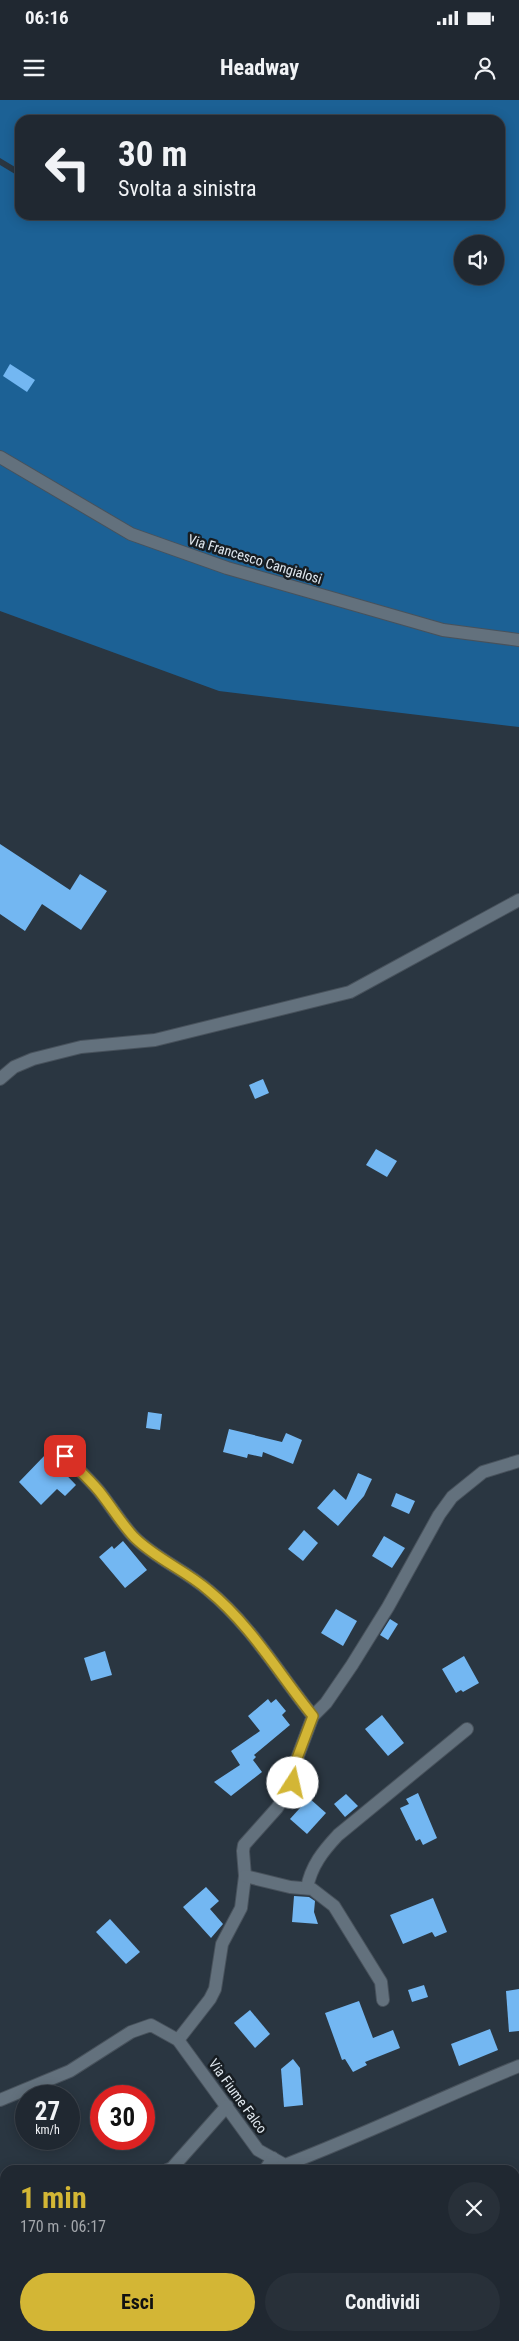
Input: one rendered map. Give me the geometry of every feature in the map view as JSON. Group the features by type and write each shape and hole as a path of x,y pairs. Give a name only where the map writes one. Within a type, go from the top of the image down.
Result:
{"street":[{"name":"Via Francesco Cangialosi","path":"0,456 131,534 227,568 443,630 519,640"},
{"path":"0,1079 14,1067 33,1059 82,1046 155,1040 350,992 519,900"},
{"path":"65,1456 98,1490 133,1536 156,1556 186,1573 209,1590 231,1612 276,1666 313,1716"},
{"path":"178,2040 210,1999 215,1989 222,1944 241,1908 245,1876 244,1845 277,1808 293,1783 296,1761 313,1716 326,1703 352,1665 388,1607 439,1515 452,1497 483,1472 519,1461"},
{"path":"307,1888 314,1866 323,1850 338,1835 467,1729"},
{"path":"245,1876 290,1887 307,1888 318,1893 334,1906 381,1982 383,2000"},
{"name":"Via Fiume Falco","path":"0,2100 70,2071 132,2032 150,2025 178,2040 258,2150 285,2165 519,2066"},
{"path":"175,2165 227,2106"},
{"path":"268,2165 273,2158"}],"shaded area":[{"path":"0,100 519,100 519,727 219,691 0,611 0,165 15,174 15,220 505,220 505,115 15,115 15,167 0,158"}],"building":[{"path":"10,364 35,380 27,392 3,376"},
{"path":"0,844 70,890 80,874 107,891 81,930 42,904 25,931 0,914"},
{"path":"263,1079 269,1093 255,1099 249,1085"},
{"path":"376,1149 397,1161 387,1177 366,1165"},
{"path":"148,1412 162,1414 160,1430 146,1428"},
{"path":"229,1429 282,1442 286,1433 302,1440 293,1464 263,1452 262,1457 248,1454 247,1458 223,1452"},
{"path":"46,1454 76,1485 65,1496 57,1489 41,1505 19,1482"},
{"path":"358,1473 372,1479 364,1496 338,1526 317,1508 334,1489 346,1500"},
{"path":"396,1493 415,1501 409,1514 391,1506"},
{"path":"304,1530 318,1543 303,1561 288,1549"},
{"path":"384,1536 405,1548 392,1568 372,1556"},
{"path":"123,1541 147,1570 125,1588 99,1557 112,1546 114,1549"},
{"path":"336,1609 357,1621 343,1646 321,1633"},
{"path":"390,1619 398,1624 388,1640 380,1635"},
{"path":"105,1651 112,1675 91,1681 84,1658"},
{"path":"464,1656 479,1683 463,1692 461,1690 456,1693 442,1669"},
{"path":"268,1699 271,1703 276,1699 286,1711 282,1715 290,1725 254,1755 256,1757 253,1760 262,1772 231,1796 214,1782 240,1765 231,1751 260,1731 248,1716"},
{"path":"382,1715 404,1743 388,1756 365,1729"},
{"path":"418,1793 437,1838 423,1845 420,1839 416,1841 400,1808 409,1804 406,1799"},
{"path":"346,1794 358,1806 345,1817 334,1804"},
{"path":"309,1798 326,1813 307,1834 290,1819"},
{"path":"206,1887 219,1901 210,1909 223,1924 211,1938 183,1907"},
{"path":"294,1896 309,1897 315,1901 314,1912 318,1924 292,1922"},
{"path":"433,1898 447,1932 435,1937 432,1932 403,1944 390,1915"},
{"path":"110,1919 140,1952 126,1964 96,1932"},
{"path":"424,1985 428,1997 412,2002 408,1990"},
{"path":"519,1989 519,2031 509,2032 506,1991"},
{"path":"359,2001 373,2038 393,2030 400,2048 365,2062 367,2065 353,2072 345,2059 342,2060 325,2013"},
{"path":"250,2010 270,2034 255,2048 234,2023"},
{"path":"490,2029 498,2050 459,2066 451,2044"},
{"path":"293,2059 300,2068 303,2105 284,2107 281,2069"}],"route":[{"path":"65,1456 98,1490 133,1536 156,1556 186,1573 209,1590 231,1612 276,1666 313,1716 296,1761 293,1783"}]}
